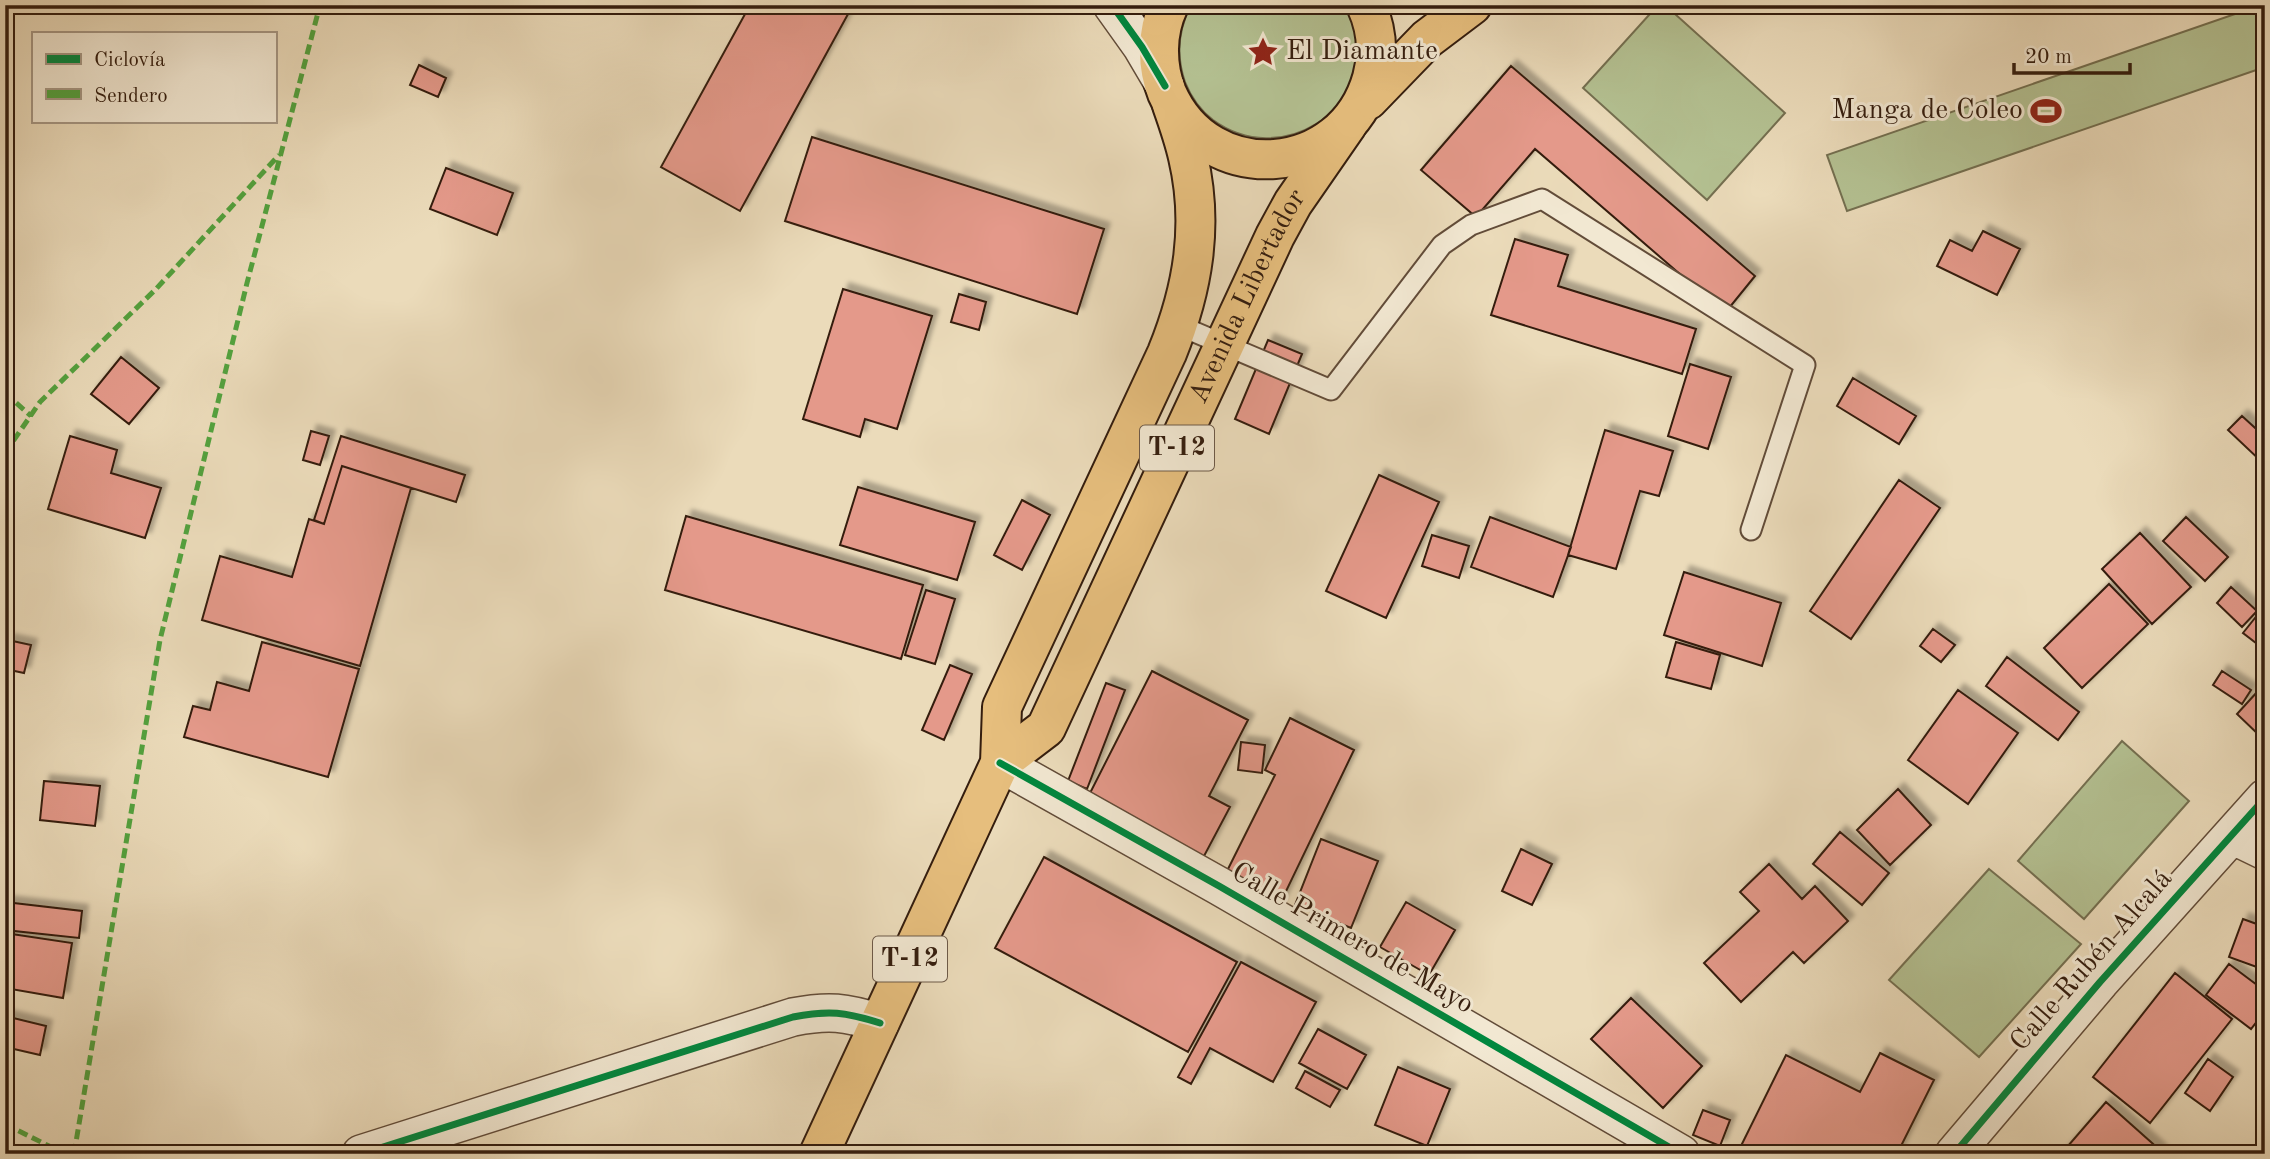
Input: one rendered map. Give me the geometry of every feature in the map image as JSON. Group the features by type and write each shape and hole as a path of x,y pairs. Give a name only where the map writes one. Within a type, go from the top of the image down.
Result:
{"highway":[{"name":"T-12","path":"1169,5 1161,29 1159,48 1160,67 1169,96 1190,128 1205,141 1240,157 1269,160 1289,158 1325,144 1353,117 1368,92 1376,63 1377,43 1366,5"},
{"name":"Avenida Libertador","path":"1000,764 1046,728 1287,214 1353,117 1427,38 1472,5"},
{"name":"Avenida Libertador","path":"819,1154 1000,764 1002,708 1167,353 1187,299 1196,224 1188,157 1169,96"}],"street":[{"path":"1112,5 1142,47 1169,96"},
{"name":"Calle Primero de Mayo","path":"1000,764 1219,886 1681,1154"},
{"name":"Calle Rubén Alcalá","path":"1954,1154 2100,982 2265,798"},
{"path":"2232,835 2265,851"},
{"path":"361,1154 793,1017 821,1012 848,1013 880,1023"}],"lane":[{"path":"1178,326 1331,390 1442,245 1471,225 1542,199 1805,365 1751,530"}],"green space":[{"path":"1191,5 1346,5 1356,30 1357,59 1350,86 1336,107 1316,124 1292,135 1266,138 1239,134 1208,116 1196,103 1185,82 1180,63 1180,43 1183,24"},
{"path":"1658,5 1665,5 1785,113 1707,200 1583,88"},
{"name":"Manga de Coleo","path":"2265,5 2265,67 1847,211 1827,155"},
{"path":"2122,741 2189,801 2084,919 2018,861"},
{"path":"1989,869 2081,944 1979,1057 1889,980"}],"building":[{"path":"750,5 853,5 740,211 661,167"},
{"path":"419,65 446,78 438,97 410,85"},
{"path":"1511,66 1755,276 1725,313 1535,149 1476,217 1421,170"},
{"path":"812,137 1104,229 1077,314 785,221"},
{"path":"446,168 513,193 497,235 430,209"},
{"path":"1983,231 2020,249 1997,295 1937,266 1950,240 1972,251"},
{"path":"1515,239 1568,255 1558,286 1696,329 1682,374 1491,315"},
{"path":"843,289 932,316 897,429 865,419 860,437 803,419"},
{"path":"959,294 986,302 979,330 951,322"},
{"path":"1268,340 1302,354 1269,434 1235,419"},
{"path":"121,357 159,388 129,424 91,394"},
{"path":"1690,364 1731,377 1708,449 1668,436"},
{"path":"1853,378 1916,416 1899,444 1837,406"},
{"path":"2242,416 2265,437 2265,465 2228,430"},
{"path":"1605,430 1673,451 1659,496 1640,491 1616,569 1568,555"},
{"path":"311,431 329,436 320,465 303,460"},
{"path":"70,436 117,450 111,473 161,488 145,538 48,509"},
{"path":"341,436 465,475 456,502 342,466 324,524 314,520"},
{"path":"342,466 411,488 360,666 202,620 220,556 292,577 309,519 324,524"},
{"path":"1379,475 1439,502 1386,618 1326,591"},
{"path":"1899,480 1940,508 1851,639 1810,611"},
{"path":"858,487 975,522 957,580 840,545"},
{"path":"1022,500 1050,515 1022,570 994,555"},
{"path":"686,516 923,585 901,659 665,590"},
{"path":"1490,517 1571,547 1553,597 1471,567"},
{"path":"2186,517 2228,557 2205,581 2163,541"},
{"path":"2140,533 2191,587 2152,624 2102,569"},
{"path":"1432,535 1469,546 1459,578 1422,566"},
{"path":"1684,572 1781,603 1762,666 1664,635"},
{"path":"2109,584 2148,624 2082,688 2044,648"},
{"path":"2231,587 2257,611 2242,627 2217,603"},
{"path":"926,590 955,599 935,664 905,655"},
{"path":"2259,613 2265,617 2265,650 2243,633"},
{"path":"1933,629 1955,645 1941,662 1920,646"},
{"path":"8,640 31,645 24,673 5,669"},
{"path":"262,642 359,669 328,777 184,737 193,706 210,710 217,682 249,691"},
{"path":"1676,642 1720,655 1711,689 1666,677"},
{"path":"2007,657 2079,712 2058,740 1986,686"},
{"path":"950,665 972,674 944,740 922,730"},
{"path":"1152,671 1248,720 1209,796 1230,807 1203,858 1087,799"},
{"path":"2222,671 2251,690 2242,704 2213,685"},
{"path":"1106,683 1125,690 1087,789 1068,781"},
{"path":"1958,690 2018,733 1968,804 1908,760"},
{"path":"2258,691 2265,697 2265,730 2260,736 2237,714"},
{"path":"1290,718 1354,750 1277,910 1221,883 1275,775 1265,770"},
{"path":"1241,742 1265,745 1262,773 1238,770"},
{"path":"44,781 100,786 95,826 40,820"},
{"path":"1898,789 1931,825 1890,865 1857,830"},
{"path":"1840,832 1889,873 1862,905 1813,864"},
{"path":"1321,839 1378,861 1351,928 1295,905"},
{"path":"1521,849 1552,864 1532,905 1502,891"},
{"path":"1044,857 1237,962 1188,1052 995,948"},
{"path":"1769,864 1802,899 1815,886 1848,921 1804,963 1793,952 1741,1002 1704,963 1759,911 1740,892"},
{"path":"5,902 82,911 79,938 5,930"},
{"path":"1406,902 1455,930 1429,975 1380,947"},
{"path":"2243,919 2265,927 2265,970 2229,957"},
{"path":"5,933 72,943 63,998 5,988"},
{"path":"1241,962 1316,1002 1273,1082 1210,1048 1191,1084 1178,1077"},
{"path":"2229,964 2265,991 2265,1011 2251,1029 2206,995"},
{"path":"2175,973 2232,1019 2150,1123 2093,1077"},
{"path":"1631,998 1702,1066 1663,1108 1591,1039"},
{"path":"5,1016 46,1026 40,1055 5,1047"},
{"path":"1318,1029 1366,1055 1347,1089 1299,1063"},
{"path":"1880,1053 1934,1080 1897,1154 1737,1154 1786,1055 1860,1092"},
{"path":"2208,1059 2233,1077 2210,1111 2185,1093"},
{"path":"1398,1067 1450,1089 1427,1146 1375,1125"},
{"path":"1305,1071 1340,1090 1330,1107 1296,1088"},
{"path":"2106,1102 2161,1151 2159,1154 2061,1154"},
{"path":"1703,1110 1730,1120 1720,1146 1693,1135"}],"marked path":[{"path":"74,1154 160,640 247,283 320,5"},
{"path":"5,453 40,402 156,289 279,155"},
{"path":"5,393 31,416"},
{"path":"5,1124 65,1154"}],"cycle path":[{"path":"1112,5 1142,47 1165,86"},
{"path":"1000,763 1219,886 1681,1154"},
{"path":"1954,1154 2100,982 2265,798"},
{"path":"361,1154 793,1017 837,1013 880,1023"}],"place":[{"name":"El Diamante","path":"1263,52"},
{"name":"Manga de Coleo","path":"2046,111"}]}
